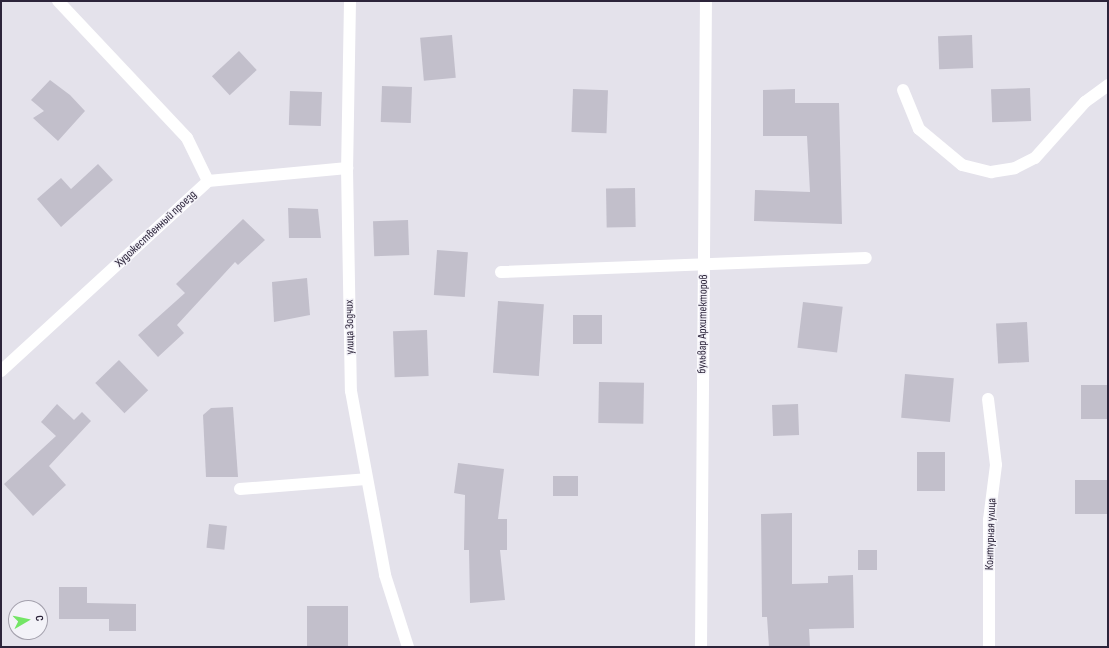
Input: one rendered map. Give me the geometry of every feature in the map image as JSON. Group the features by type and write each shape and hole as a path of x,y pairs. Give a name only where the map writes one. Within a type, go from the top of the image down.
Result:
{"street":[{"path":"58,1 187,138 208,181"},
{"name":"улица Зодчих","path":"350,1 347,168 351,391 366,479 385,575 408,647"},
{"name":"бульвар Архитекторов","path":"701,647 706,1"},
{"path":"903,90 919,129 962,165 991,172 1015,168 1034,158 1085,102 1108,85"},
{"name":"Художественный проезд","path":"1,371 208,181 347,168"},
{"path":"501,272 704,262 866,258"},
{"name":"Контурная улица","path":"988,399 996,465 989,520 990,647"},
{"path":"240,489 366,479"}],"building":[{"path":"452,35 456,78 424,81 420,38"},
{"path":"972,35 973,68 939,69 938,36"},
{"path":"239,51 257,70 230,95 212,76"},
{"path":"50,80 70,95 85,111 58,141 33,118 44,111 31,100"},
{"path":"382,86 412,87 411,123 381,122"},
{"path":"1030,88 1031,121 992,122 991,89"},
{"path":"573,89 608,90 606,133 571,132"},
{"path":"795,89 795,103 839,103 842,224 754,221 755,190 810,192 807,136 763,136 763,90"},
{"path":"290,91 322,92 321,126 289,125"},
{"path":"98,164 113,180 61,227 37,199 61,178 71,189"},
{"path":"635,188 636,227 607,228 606,189"},
{"path":"288,208 318,209 321,238 289,238"},
{"path":"243,219 265,240 238,265 235,262 177,325 184,333 158,357 138,335 185,293 176,284"},
{"path":"408,220 409,255 374,256 373,221"},
{"path":"437,250 468,252 465,297 434,295"},
{"path":"307,278 310,315 274,322 272,282"},
{"path":"498,301 544,304 539,376 493,373"},
{"path":"803,302 843,307 837,353 797,348"},
{"path":"573,315 602,315 602,344 573,344"},
{"path":"1027,322 1029,362 998,364 996,324"},
{"path":"427,330 429,376 395,377 393,331"},
{"path":"119,360 148,390 124,413 95,383"},
{"path":"905,374 954,378 950,422 901,418"},
{"path":"599,382 644,383 643,424 598,423"},
{"path":"1081,385 1108,385 1108,419 1081,419"},
{"path":"57,404 74,420 82,412 91,421 49,466 66,485 33,516 4,484 56,436 41,422"},
{"path":"798,404 799,435 773,436 772,405"},
{"path":"233,407 238,477 206,477 203,415 211,408"},
{"path":"917,452 945,452 945,491 917,491"},
{"path":"458,463 504,469 498,519 507,519 507,550 500,550 505,600 470,603 469,550 464,550 465,495 454,493"},
{"path":"553,476 578,476 578,496 553,496"},
{"path":"1075,480 1108,480 1108,514 1075,514"},
{"path":"792,513 792,584 828,583 828,576 853,575 854,628 809,629 810,647 769,647 767,617 762,617 761,514"},
{"path":"209,524 227,526 224,550 206,548"},
{"path":"858,550 877,550 877,570 858,570"},
{"path":"59,587 87,587 87,603 136,604 136,631 109,631 109,619 59,619"},
{"path":"307,606 348,606 348,647 307,647"}]}
